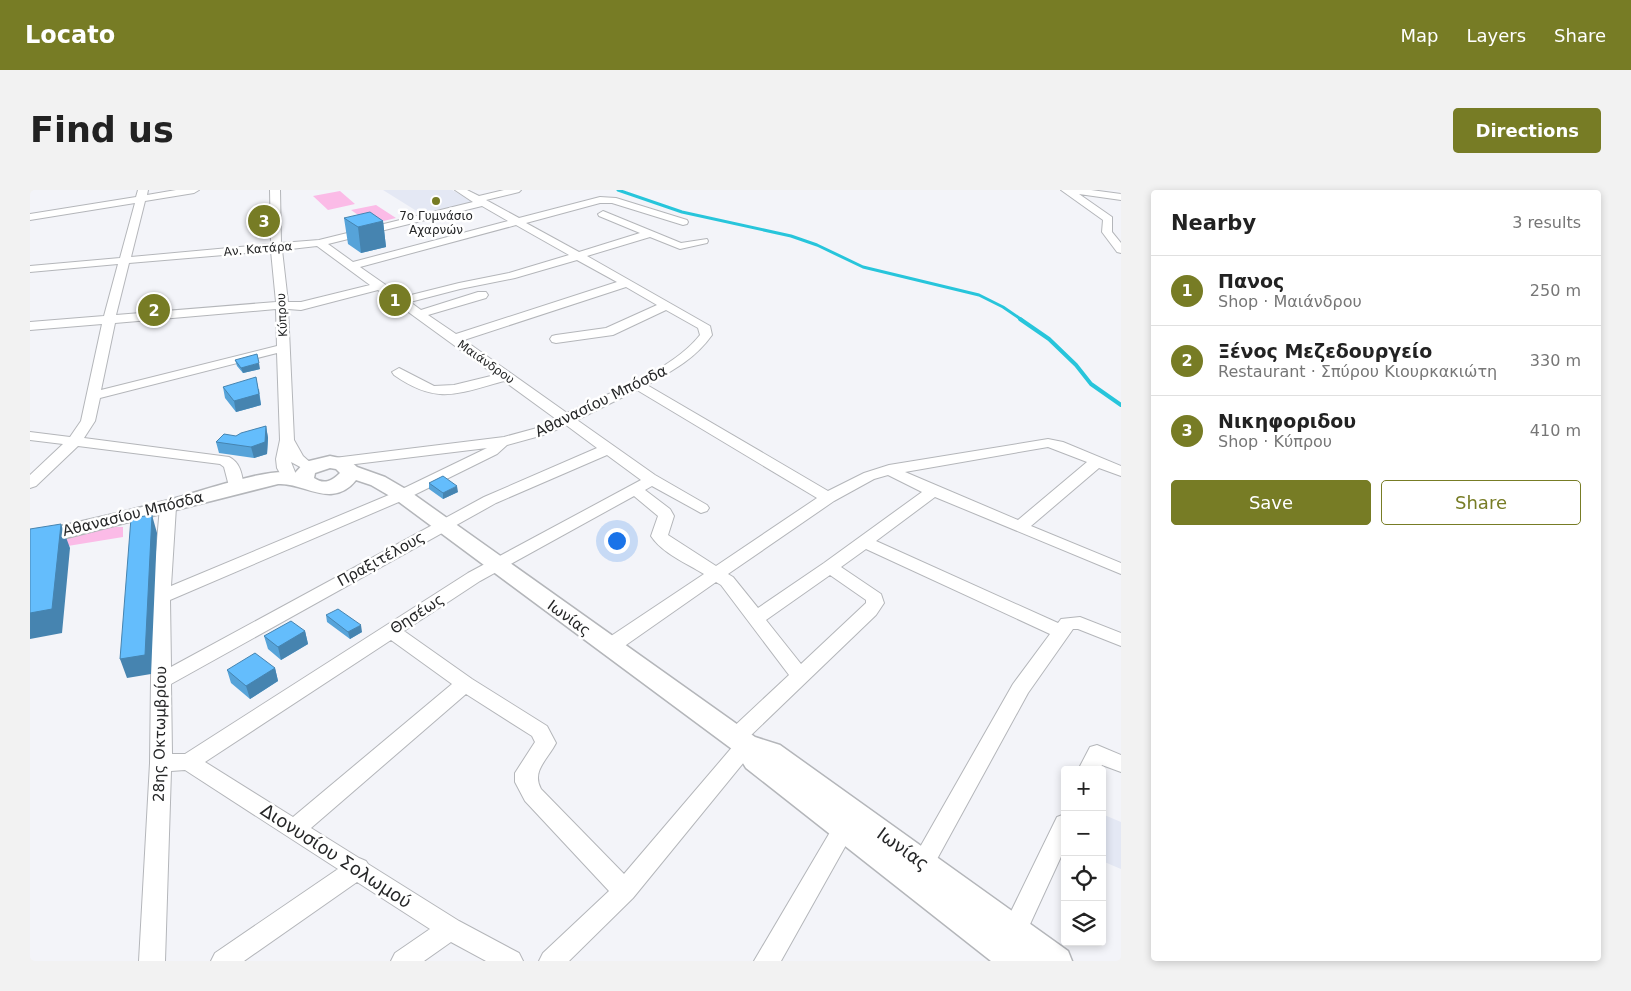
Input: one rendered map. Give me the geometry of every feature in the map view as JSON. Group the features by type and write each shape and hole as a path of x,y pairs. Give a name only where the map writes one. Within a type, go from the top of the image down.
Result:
{"main road":[{"name":"Ιωνίας","path":"306,466 345,465 350,472 378,481 398,492 741,741 770,752 923,863 1012,948"},
{"path":"306,466 318,486 344,481 350,472"},
{"name":"Αθανασίου Μπόσδα","path":"30,540 168,507 306,466"},
{"name":"Ιωνίας","path":"318,486 356,485 398,492"},
{"name":"Ιωνίας","path":"741,741 756,761 844,829 1012,948 1056,961"}],"street":[{"path":"30,217 142,194 194,190"},
{"name":"Κύπρου","path":"275,190 276,248 282,305 287,440 297,459 306,466"},
{"path":"460,190 516,223 667,305"},
{"name":"Αν. Κατάρα","path":"30,269 319,243 480,202 516,190"},
{"path":"1068,190 1121,197"},
{"path":"1068,190 1108,219 1107,232 1121,250"},
{"path":"30,483 74,442 88,421 109,320 142,194"},
{"path":"351,266 607,200 683,222"},
{"path":"603,214 680,246 703,241"},
{"path":"401,301 511,276 649,234"},
{"name":"Μαιάνδρου","path":"319,243 651,479 701,508"},
{"path":"454,339 626,283"},
{"path":"419,314 486,299 468,285"},
{"path":"30,326 282,305 301,306 380,286"},
{"path":"556,339 609,332 650,310 667,305"},
{"name":"Αθανασίου Μπόσδα","path":"306,466 505,441 542,431 637,385 679,362 696,348 706,335 704,326 667,305"},
{"path":"93,396 283,348"},
{"path":"400,372 427,389 436,391 476,384 506,376"},
{"path":"637,385 828,498"},
{"path":"30,436 229,461 236,487"},
{"path":"161,597 492,451 505,441"},
{"path":"609,647 828,498 869,476 889,470 1048,444 1058,445 1121,471"},
{"name":"Πραξιτέλους","path":"161,681 490,500 608,449"},
{"name":"Αθανασίου Μπόσδα","path":"350,472 394,456"},
{"path":"1020,527 1098,461"},
{"path":"889,470 933,491 1121,569"},
{"name":"Θησέως","path":"189,762 496,564 651,479"},
{"path":"634,489 664,512 666,516 659,536 666,543 727,581 800,676"},
{"path":"756,618 830,568 933,491"},
{"name":"28ης Οκτωμβρίου","path":"152,961 161,763 161,597 168,507"},
{"path":"112,521 166,530"},
{"path":"864,542 1061,632"},
{"path":"552,961 625,891 741,741 800,676 870,611 874,598 830,568"},
{"path":"923,863 1020,689 1068,623 1080,623 1121,640"},
{"path":"391,631 465,684 540,731 546,743 526,773 526,782 534,796 625,891"},
{"path":"295,829 465,684"},
{"path":"1091,766 1097,753 1121,764"},
{"path":"161,763 189,762"},
{"name":"Διονυσίου Σολωμού","path":"189,762 358,868 450,929 510,961"},
{"path":"767,961 844,829"},
{"path":"1012,948 1061,832"},
{"path":"224,961 358,868"},
{"path":"404,961 450,929"}],"shaded area":[{"name":"7ο Γυμνάσιο Αχαρνών","path":"383,190 452,190 474,202 423,215"},
{"path":"340,191 355,204 328,210 313,196"},
{"path":"376,205 396,218 371,224 351,210"},
{"path":"111,527 123,527 123,537 31,552 30,547"},
{"path":"1106,816 1121,822 1121,869 1106,863"}],"building":[{"path":"370,212 383,221 358,227 344,218"},
{"path":"257,354 259,363 241,368 235,360"},
{"path":"256,377 259,394 234,401 223,387"},
{"path":"266,426 265,442 251,447 216,442 224,434 236,436"},
{"path":"443,476 457,486 443,493 429,483"},
{"path":"152,515 145,655 120,659 131,518"},
{"path":"61,524 52,609 30,613 30,529"},
{"path":"338,609 361,625 348,632 326,615"},
{"path":"291,621 305,631 278,647 264,636"},
{"path":"255,653 275,668 246,686 227,670"}],"waterway":[{"path":"618,190 682,212 791,236 817,245 863,267 979,295 1003,307 1022,320"},
{"path":"1020,319 1049,339 1076,365 1091,384 1121,405"}],"place":[{"name":"7ο Γυμνάσιο Αχαρνών","path":"436,201"},
{"name":"Νικηφοριδου","path":"264,221"},
{"name":"Πανος","path":"395,300"},
{"name":"Ξένος Μεζεδουργείο","path":"154,310"}]}
